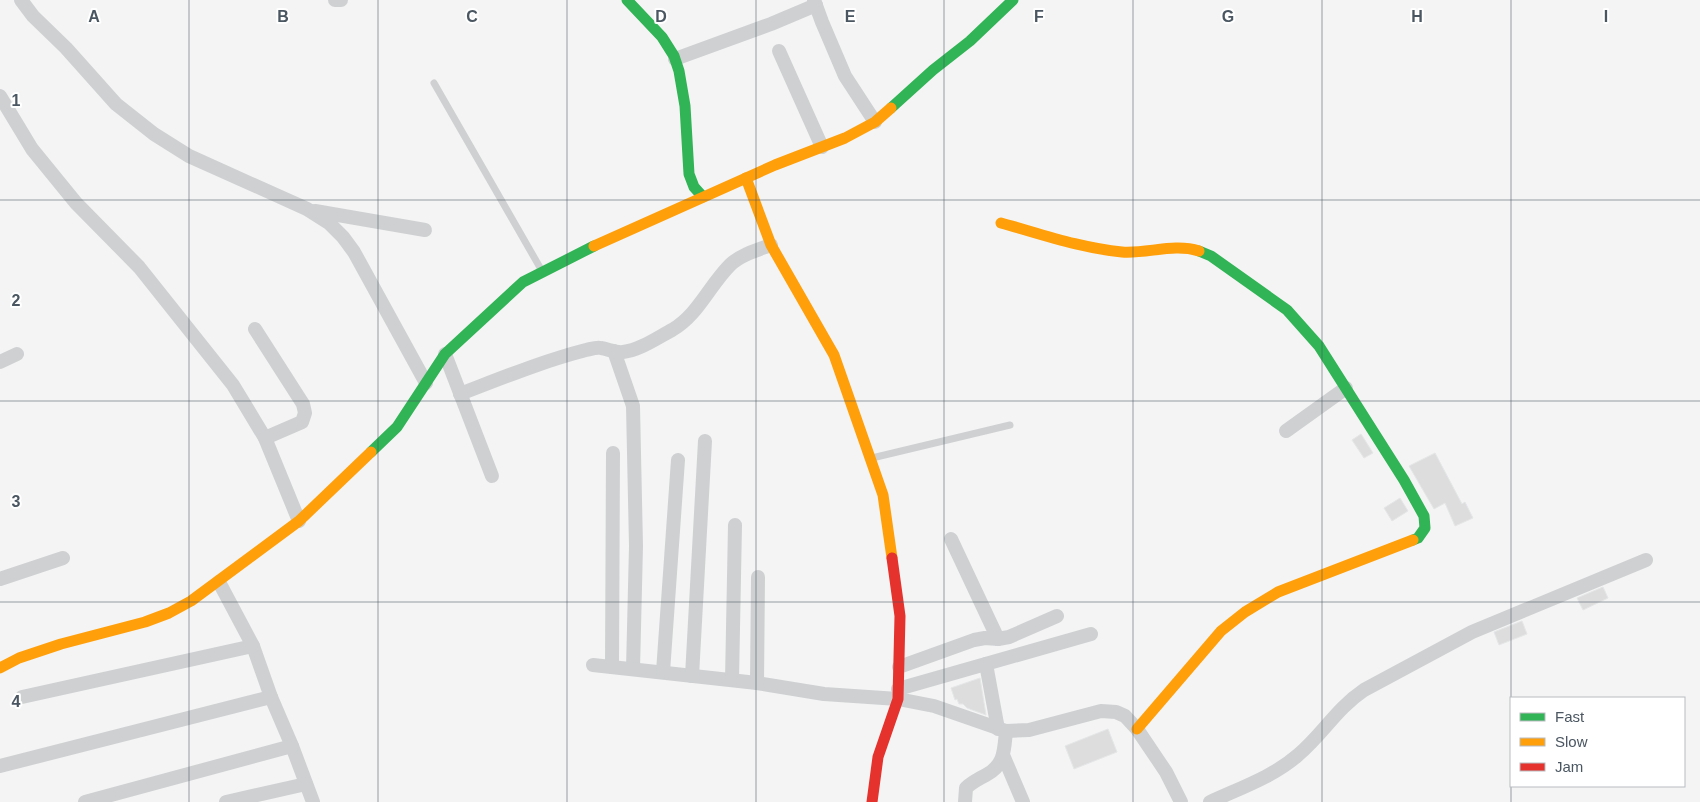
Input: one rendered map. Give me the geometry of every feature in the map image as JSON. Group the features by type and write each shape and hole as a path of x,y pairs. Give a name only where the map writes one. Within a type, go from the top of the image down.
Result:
{"street":[{"path":"21,0 33,16 66,48 116,104 154,134 189,156 307,209 329,223 354,252 426,383"},
{"path":"335,0 340,0"},
{"path":"627,0 667,43 675,60 683,88 689,174 694,187 703,197"},
{"path":"0,668 27,655 145,622 169,613 191,601 300,521 397,427 445,354 523,282 614,236 746,178 845,138 875,122 932,70 970,41 1014,0"},
{"path":"675,60 771,24 815,3 845,76 875,122"},
{"path":"779,51 822,147"},
{"path":"0,96 32,149 76,203 139,266 233,385 265,438 300,521"},
{"path":"746,178 770,245 834,355 883,495 900,616 899,667 898,694 878,757 872,802"},
{"path":"307,209 425,230"},
{"path":"1001,223 1108,252 1182,248 1196,250 1211,256 1287,310 1319,346 1404,480 1424,516 1425,528 1418,538 1278,592 1245,612 1221,631 1138,729"},
{"path":"460,394 542,363 588,350 600,348 621,353 630,351 673,329 686,320 731,264 770,245"},
{"path":"255,329 303,404 305,414 302,422 265,438"},
{"path":"614,351 633,406 636,546 633,669"},
{"path":"0,362 17,354"},
{"path":"445,354 492,476"},
{"path":"1286,431 1346,388"},
{"path":"692,676 705,441"},
{"path":"612,667 613,453"},
{"path":"664,672 678,460"},
{"path":"732,680 735,525"},
{"path":"951,539 998,639"},
{"path":"0,580 63,558"},
{"path":"1210,802 1283,767 1300,754 1350,700 1364,690 1472,632 1646,560"},
{"path":"757,683 758,578"},
{"path":"219,582 253,646 271,697 314,802"},
{"path":"899,667 974,640 985,638 998,639 1009,636 1057,616"},
{"path":"898,694 986,664 1092,634"},
{"path":"22,697 253,646"},
{"path":"986,664 1002,730 1003,754 1023,802"},
{"path":"593,665 757,683 824,694 898,694 1002,730 1029,730 1102,711 1116,712 1125,716 1138,729 1166,772 1181,802"},
{"path":"0,766 271,697"},
{"path":"85,802 292,746"},
{"path":"965,802 966,788 998,767 1003,754"},
{"path":"226,802 306,784"}],"lane":[{"path":"434,83 543,272"},
{"path":"870,458 1010,425"}],"building":[{"path":"1361,434 1373,453 1364,458 1352,440"},
{"path":"1435,453 1462,504 1465,502 1473,518 1455,526 1445,503 1434,509 1409,466"},
{"path":"1400,498 1408,511 1392,521 1384,508"},
{"path":"1603,587 1608,598 1583,610 1577,598"},
{"path":"1522,621 1527,634 1499,645 1494,632"},
{"path":"980,678 986,715 967,708 963,704 959,704 957,699 955,700 951,688"},
{"path":"1108,729 1117,752 1074,769 1065,746"}],"traffic: fast":[{"path":"627,0 662,37 674,56 679,71 685,106 689,174 694,187 703,197"},
{"path":"891,108 933,70 970,41 1013,0"},
{"path":"371,452 397,427 445,354 523,282 594,246"},
{"path":"1199,251 1211,256 1287,310 1319,346 1404,480 1424,516 1425,528 1418,538 1413,540"}],"traffic: slow":[{"path":"594,246 775,165 845,138 875,122 891,108"},
{"path":"746,178 771,245 834,355 883,495 892,558"},
{"path":"1001,223 1061,240 1106,250 1131,252 1180,248 1199,251"},
{"path":"0,668 19,658 61,644 145,622 169,613 191,601 299,521 371,452"},
{"path":"1137,729 1221,631 1245,612 1278,592 1413,540"}],"traffic: jam":[{"path":"872,802 878,757 898,699 900,616 892,558"}]}
